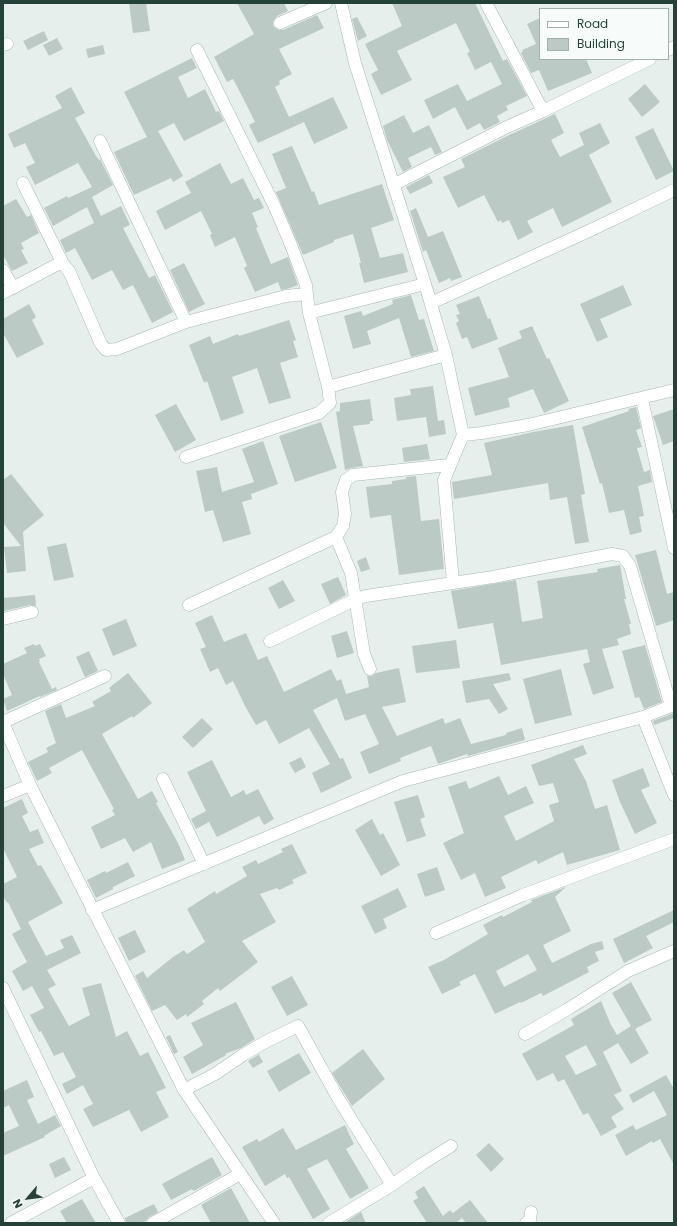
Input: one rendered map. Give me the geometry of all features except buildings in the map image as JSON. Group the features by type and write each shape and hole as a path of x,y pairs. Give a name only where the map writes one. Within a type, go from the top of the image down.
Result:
{"street":[{"path":"280,23 326,3"},
{"path":"341,3 355,64 446,355 463,435 449,465 444,480 453,582"},
{"path":"486,3 543,111"},
{"path":"186,457 319,413 330,404 328,387 309,313 306,285 292,245 274,205 197,50"},
{"path":"393,184 507,127 648,60"},
{"path":"100,141 186,322"},
{"path":"23,183 63,264 69,271 101,344 106,350 116,349 186,322 286,296 306,294"},
{"path":"431,304 674,190"},
{"path":"3,270 8,290 60,263 63,264"},
{"path":"309,313 425,284"},
{"path":"328,387 446,355"},
{"path":"463,435 528,425 674,390"},
{"path":"642,398 674,548"},
{"path":"189,605 336,536 343,526 345,514 342,492 346,480 353,475 449,465"},
{"path":"336,536 351,573 364,654 370,669"},
{"path":"92,910 403,780 643,717 673,705 630,566 623,556 612,554 493,576 366,596 356,599 270,641"},
{"path":"3,619 32,612"},
{"path":"105,676 3,722 30,785 184,1090 274,1223"},
{"path":"643,717 674,795"},
{"path":"163,779 204,864"},
{"path":"3,796 30,785"},
{"path":"436,933 523,895 674,839"},
{"path":"525,1034 628,971 674,950"},
{"path":"3,988 94,1178 119,1223"},
{"path":"184,1090 216,1074 243,1055 267,1041 298,1026 338,1098 392,1185"},
{"path":"328,1223 392,1185 451,1146"},
{"path":"153,1223 240,1174"},
{"path":"11,1223 94,1178"}]}
